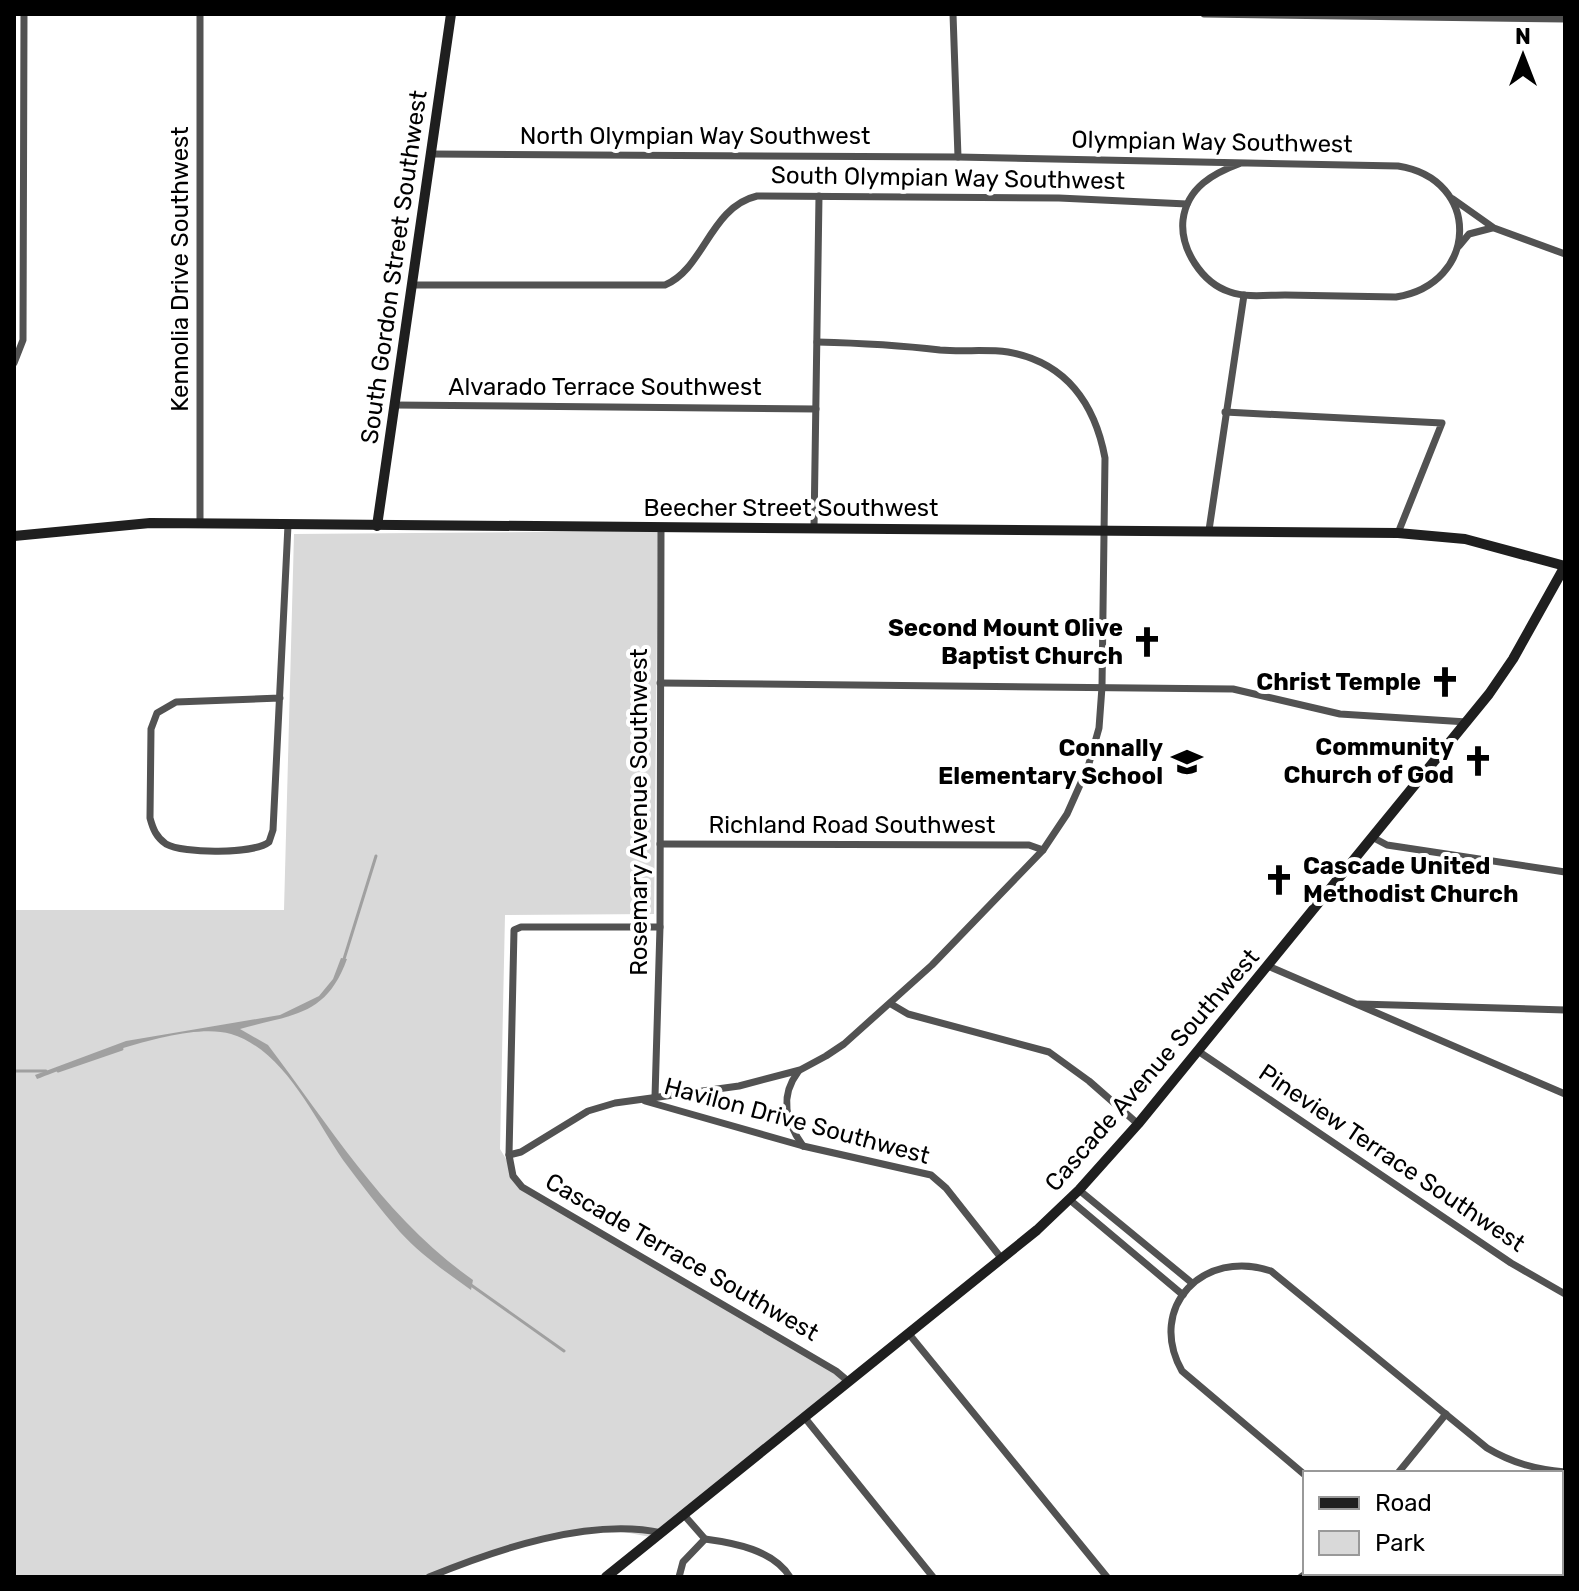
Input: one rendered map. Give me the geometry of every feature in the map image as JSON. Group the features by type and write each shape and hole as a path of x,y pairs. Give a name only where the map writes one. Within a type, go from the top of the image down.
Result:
{"street":[{"path":"15,360 23,340 24,14"},
{"name":"Kennolia Drive Southwest","path":"200,14 200,523"},
{"name":"South Gordon Street Southwest","path":"377,526 451,14"},
{"path":"953,14 958,157"},
{"path":"1204,14 1565,19"},
{"name":"North Olympian Way Southwest","path":"431,154 958,157"},
{"name":"Olympian Way Southwest","path":"958,157 1414,168 1441,183 1452,198 1494,228 1565,254"},
{"path":"1241,163 1205,180 1187,204 1184,236 1198,267 1218,287 1244,295 1396,297 1416,294 1436,283 1451,266 1458,247 1469,234 1494,228"},
{"name":"South Olympian Way Southwest","path":"413,285 665,285 679,277 731,209 744,199 757,196 1059,198 1187,204"},
{"path":"814,528 819,196"},
{"path":"1452,198 1457,218 1458,247"},
{"path":"14,216 24,216"},
{"path":"1209,530 1244,295"},
{"path":"660,927 521,927 514,930 509,1155 521,1152 588,1111 655,1097 739,1086 800,1070 844,1044 891,1004 1043,850 1067,814 1088,767 1099,728 1105,458 1100,429 1082,395 1053,369 1006,352 942,350 893,343 817,342"},
{"name":"Alvarado Terrace Southwest","path":"394,405 816,409"},
{"path":"1225,412 1442,423 1398,533"},
{"name":"Beecher Street Southwest","path":"14,536 119,524 200,523 1398,533 1465,539 1565,566"},
{"path":"280,698 176,702 157,713 151,729 150,818 153,831 162,841 178,848 251,851 269,842 273,830 280,698 288,525"},
{"name":"Rosemary Avenue Southwest","path":"655,1097 660,927 661,528"},
{"name":"Cascade Avenue Southwest","path":"606,1577 1002,1259 1070,1200 1138,1124 1467,722 1513,659 1565,566"},
{"path":"660,683 1233,689 1340,714 1467,722"},
{"path":"1372,837 1387,845 1565,872"},
{"name":"Richland Road Southwest","path":"660,844 1029,845 1043,850"},
{"path":"1268,966 1565,1094"},
{"path":"891,1004 908,1014 1049,1052 1089,1081 1138,1124"},
{"path":"1355,1004 1565,1010"},
{"name":"Pineview Terrace Southwest","path":"1198,1051 1511,1263 1565,1294"},
{"path":"800,1070 788,1089 785,1108 790,1127 803,1146"},
{"name":"Havilon Drive Southwest","path":"639,1100 803,1146 931,1175 946,1188 1002,1259"},
{"name":"Cascade Terrace Southwest","path":"509,1155 513,1176 522,1187 823,1363 849,1382"},
{"path":"1079,1190 1192,1283"},
{"path":"1070,1200 1183,1295"},
{"path":"1303,1473 1182,1371 1172,1343 1174,1316 1192,1283 1210,1270 1230,1264 1251,1264 1271,1271 1506,1460 1555,1471"},
{"path":"909,1334 1107,1577"},
{"path":"1400,1471 1446,1414"},
{"path":"805,1418 933,1577"},
{"path":"684,1515 705,1539 746,1548 781,1564 790,1577"},
{"path":"429,1577 492,1551 541,1539 625,1529 662,1533"},
{"path":"679,1577 683,1562 705,1539"},
{"path":"1564,1577 1565,1540"}],"green space":[{"path":"658,531 654,914 505,915 500,1149 525,1190 854,1380 661,1539 624,1532 576,1532 520,1542 433,1577 14,1577 14,910 284,910 294,534"},
{"path":"1565,1519 1565,1577 1355,1577 1563,1575"}],"shaded area":[{"path":"341,958 347,959 339,978 318,1003 291,1016 240,1029 268,1045 362,1171 413,1229 473,1280 471,1290 425,1256 400,1232 343,1160 296,1087 267,1055 250,1042 231,1034 211,1031 188,1033 134,1045 37,1079 35,1075 126,1041 280,1015 319,996 333,979"}],"waterway":[{"path":"344,959 376,856"},
{"path":"58,1071 122,1049"},
{"path":"14,1071 46,1071"},
{"path":"471,1285 564,1351"}],"place":[{"name":"Second Mount Olive Baptist Church","path":"1147,642"},
{"name":"Christ Temple","path":"1445,682"},
{"name":"Community Church of God","path":"1478,761"},
{"name":"Connally Elementary School","path":"1187,762"},
{"name":"Cascade United Methodist Church","path":"1279,880"}]}
